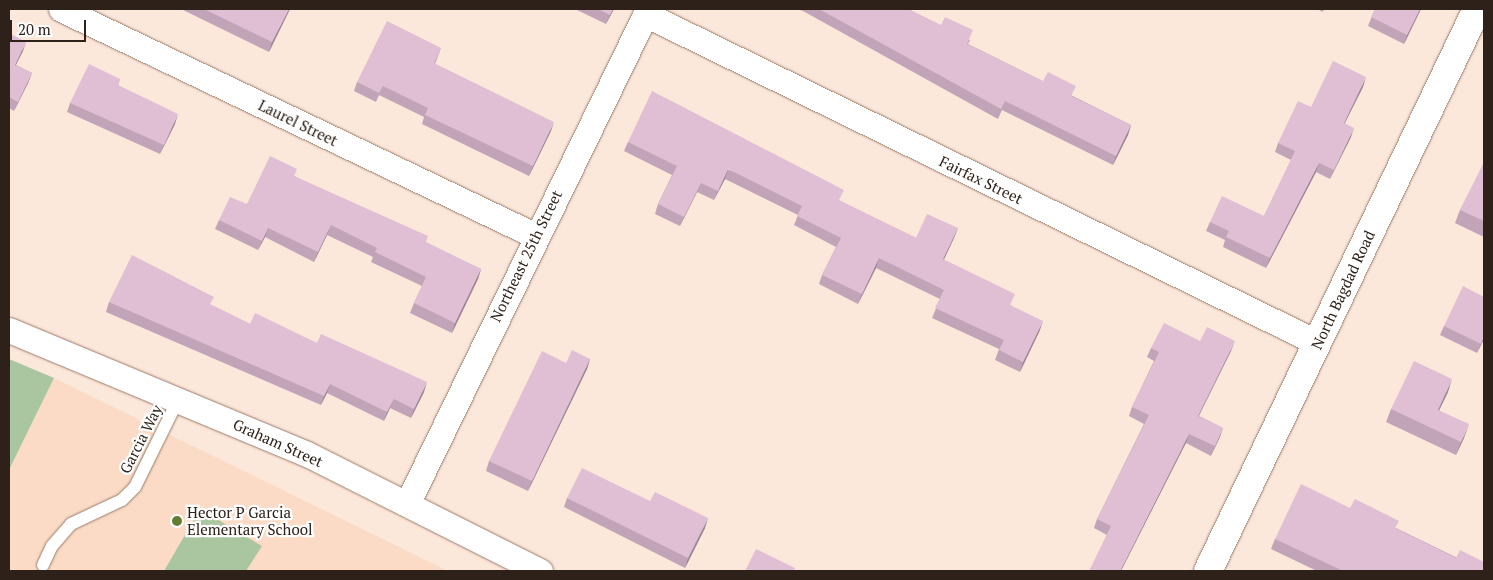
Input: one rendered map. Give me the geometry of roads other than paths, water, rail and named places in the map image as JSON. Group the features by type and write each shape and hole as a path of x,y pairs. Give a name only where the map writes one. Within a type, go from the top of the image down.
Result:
{"street":[{"name":"Laurel Street","path":"61,9 536,236"},
{"name":"North Bagdad Road","path":"1208,571 1477,9"},
{"name":"Northeast 25th Street","path":"407,504 646,11"},
{"name":"Fairfax Street","path":"646,11 1318,343"},
{"name":"Graham Street","path":"9,330 307,454 540,571"}],"lane":[{"name":"Garcia Way","path":"42,569 52,546 71,524 122,500 135,487 178,400"}],"place":[{"name":"Hector P Garcia Elementary School","path":"177,521"}]}
